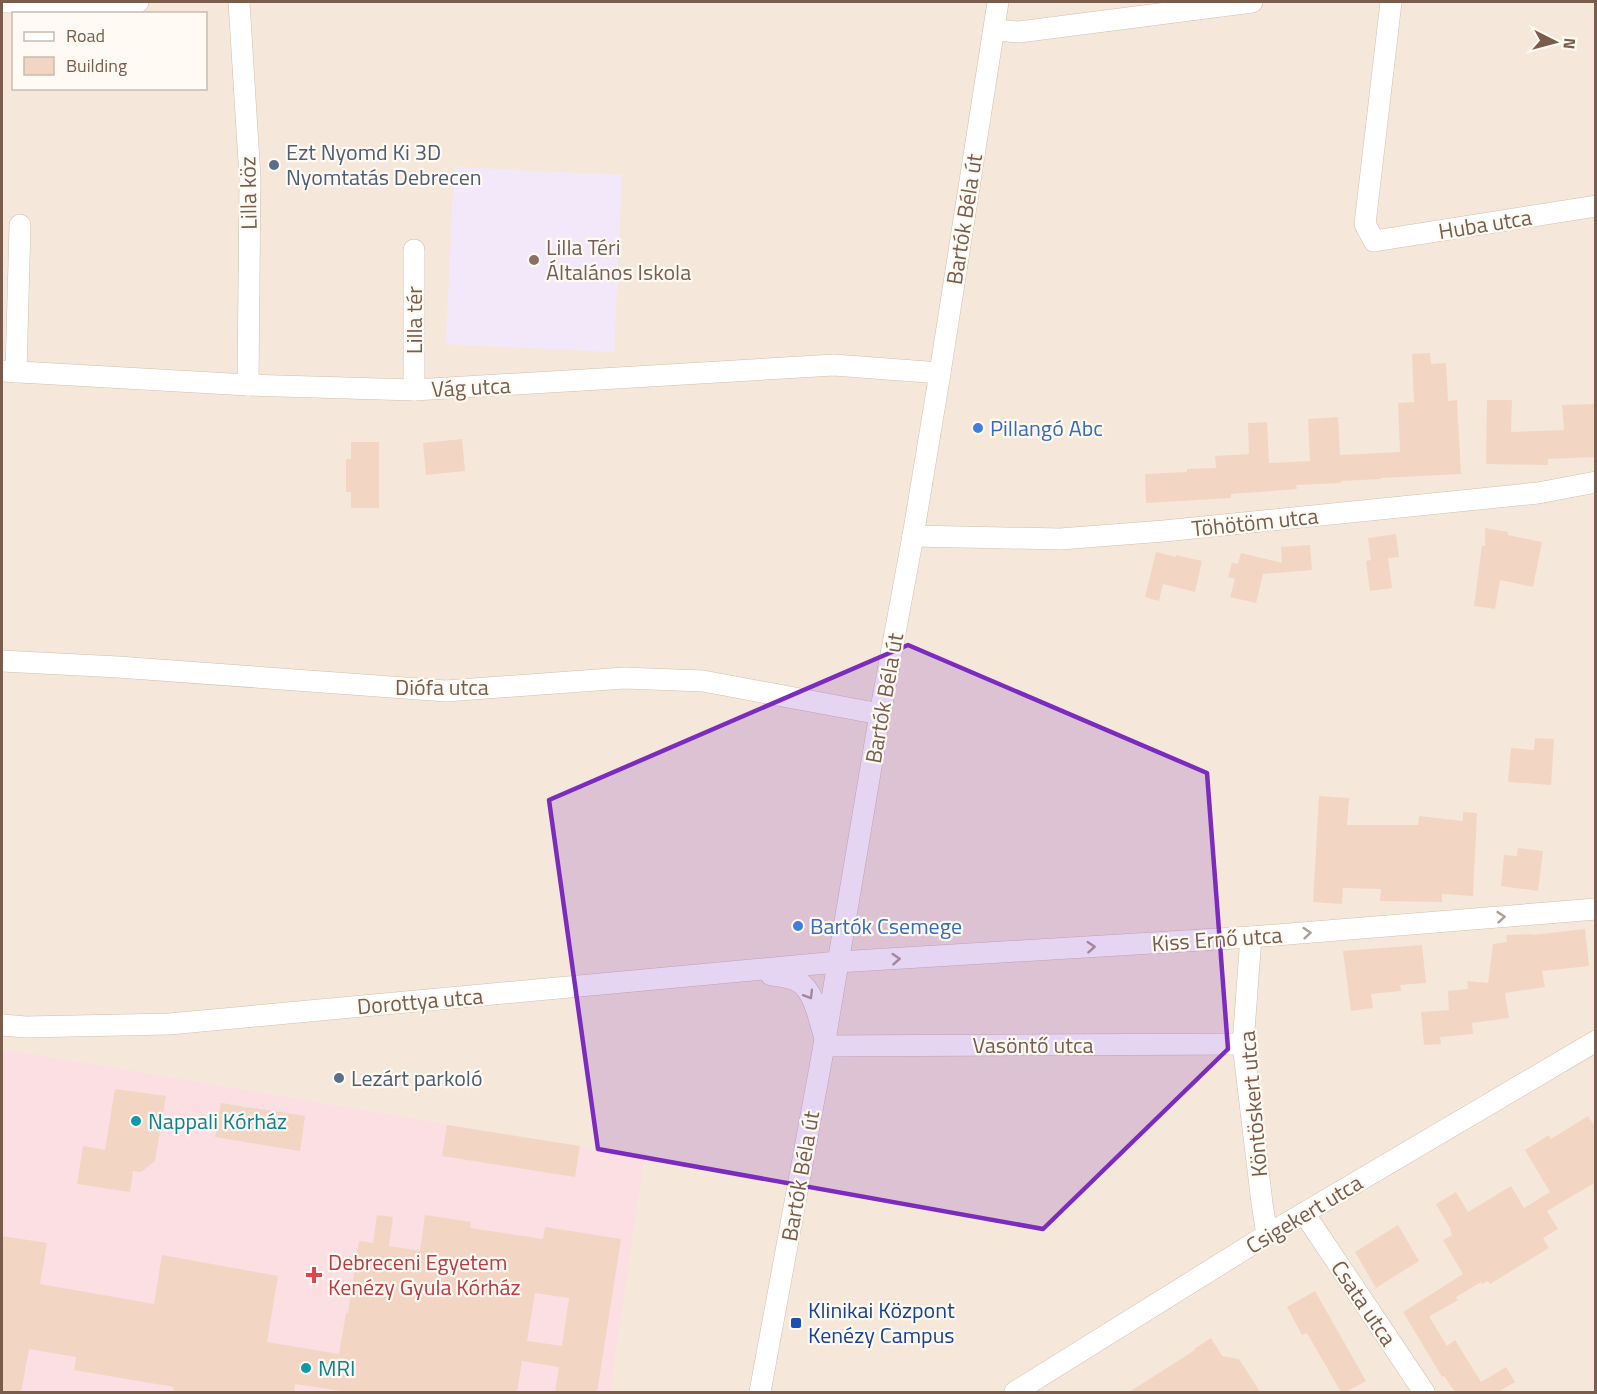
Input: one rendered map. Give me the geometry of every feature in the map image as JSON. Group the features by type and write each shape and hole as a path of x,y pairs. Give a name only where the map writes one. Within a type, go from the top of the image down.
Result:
{"street":[{"path":"2,2 138,2"},
{"name":"Lilla köz","path":"238,2 250,178 248,385"},
{"name":"Bartók Béla út","path":"760,1392 825,1043 880,714 913,536 998,2"},
{"path":"994,30 1019,32 1252,2"},
{"name":"Huba utca","path":"1391,2 1365,224 1374,241 1596,206"},
{"path":"9,371 20,225"},
{"name":"Lilla tér","path":"414,250 414,390"},
{"name":"Vág utca","path":"9,371 248,385 414,390 834,365 940,373"},
{"name":"Töhötöm utca","path":"913,536 1060,539 1153,532 1539,493 1596,482"},
{"name":"Diófa utca","path":"2,661 118,666 446,691 624,678 703,681 880,714"},
{"name":"Kiss Ernő utca","path":"838,962 1251,937 1596,909"},
{"name":"Köntöskert utca","path":"1251,937 1243,1044 1268,1235"},
{"name":"Dorottya utca","path":"2,1025 26,1027 169,1024 838,962"},
{"path":"737,972 786,977 802,984 812,997 825,1043"},
{"name":"Csigekert utca","path":"1015,1392 1304,1213 1596,1041"},
{"name":"Vasöntő utca","path":"825,1043 1243,1044"},
{"name":"Csata utca","path":"1304,1213 1424,1392"}],"highlighted area":[{"path":"908,645 1207,773 1228,1049 1043,1229 598,1149 549,800"}],"shaded area":[{"path":"2,2 1595,2 1595,1392 2,1392"},
{"name":"Lilla Téri Általános Iskola","path":"454,167 622,175 614,352 446,344"},
{"name":"Debreceni Egyetem Kenézy Gyula Kórház","path":"2,1049 644,1158 610,1392 2,1392"}],"building":[{"path":"1430,353 1431,364 1446,363 1448,401 1457,400 1461,474 1296,485 1297,489 1231,494 1231,498 1146,503 1145,474 1216,468 1215,456 1249,454 1248,423 1267,422 1269,463 1310,461 1308,419 1338,417 1340,455 1400,452 1398,403 1414,402 1412,354"},
{"path":"1487,400 1512,400 1511,432 1564,430 1562,405 1595,404 1596,457 1548,459 1548,465 1486,464"},
{"path":"462,439 465,471 426,475 423,443"},
{"path":"351,442 379,442 379,508 351,508 351,492 346,492 346,459 351,459"},
{"path":"1485,528 1542,542 1533,587 1500,580 1495,609 1474,606 1482,546 1485,546"},
{"path":"1396,534 1399,557 1388,558 1392,588 1370,591 1366,561 1371,560 1368,538"},
{"path":"1310,545 1312,570 1263,574 1256,603 1230,597 1235,579 1228,577 1232,563 1238,564 1241,553 1282,563 1281,547"},
{"path":"1156,552 1202,561 1195,592 1163,584 1159,601 1145,597"},
{"path":"1535,738 1554,739 1551,785 1508,782 1511,748 1534,750"},
{"path":"1319,796 1349,798 1347,825 1418,825 1419,816 1463,821 1463,812 1477,813 1473,896 1442,894 1442,902 1380,901 1381,889 1343,888 1342,904 1313,902"},
{"path":"1518,848 1543,851 1538,891 1501,886 1504,855 1517,856"},
{"path":"1585,929 1589,966 1542,971 1545,987 1505,993 1509,1018 1472,1023 1473,1034 1440,1037 1441,1044 1424,1045 1421,1012 1449,1010 1448,991 1468,989 1467,981 1488,983 1493,944 1507,942 1506,935 1532,935"},
{"path":"1422,945 1426,983 1400,985 1401,991 1371,994 1373,1008 1351,1011 1343,951"},
{"name":"Nappali Kórház","path":"115,1089 166,1096 155,1161 141,1172 133,1171 130,1192 77,1184 83,1146 105,1150"},
{"path":"221,1103 305,1116 300,1151 215,1137"},
{"path":"1588,1116 1596,1128 1596,1182 1547,1211 1558,1229 1543,1238 1549,1248 1490,1284 1488,1281 1482,1284 1481,1282 1456,1297 1458,1300 1430,1316 1447,1346 1455,1340 1481,1382 1506,1367 1515,1382 1498,1392 1455,1392 1444,1376 1442,1377 1403,1312 1463,1274 1443,1240 1452,1235 1436,1204 1456,1192 1468,1212 1511,1186 1524,1208 1550,1192 1525,1150 1549,1135 1551,1139"},
{"path":"447,1125 580,1146 575,1177 442,1156"},
{"path":"377,1215 393,1217 389,1246 420,1251 425,1215 471,1222 470,1228 543,1239 545,1227 621,1239 597,1392 555,1392 559,1367 522,1361 517,1392 348,1392 295,1384 294,1392 173,1392 174,1387 74,1370 76,1357 29,1349 21,1392 2,1392 2,1236 47,1243 40,1284 154,1304 162,1255 278,1276 267,1342 339,1354 359,1241 373,1243","holes":["535,1293 569,1298 562,1346 527,1341"]},
{"path":"1398,1225 1419,1261 1376,1288 1355,1252"},
{"path":"1315,1291 1366,1381 1346,1392 1341,1392 1307,1333 1302,1335 1287,1307"},
{"path":"1211,1338 1222,1356 1239,1359 1260,1392 1129,1392 1195,1350"}],"place":[{"name":"Ezt Nyomd Ki 3D Nyomtatás Debrecen","path":"274,165"},
{"name":"Lilla Téri Általános Iskola","path":"534,260"},
{"name":"Pillangó Abc","path":"978,428"},
{"name":"Bartók Csemege","path":"798,926"},
{"name":"Lezárt parkoló","path":"339,1078"},
{"name":"Nappali Kórház","path":"136,1121"},
{"name":"Debreceni Egyetem Kenézy Gyula Kórház","path":"314,1275"},
{"name":"Klinikai Központ Kenézy Campus","path":"796,1323"},
{"name":"MRI","path":"306,1368"}]}
